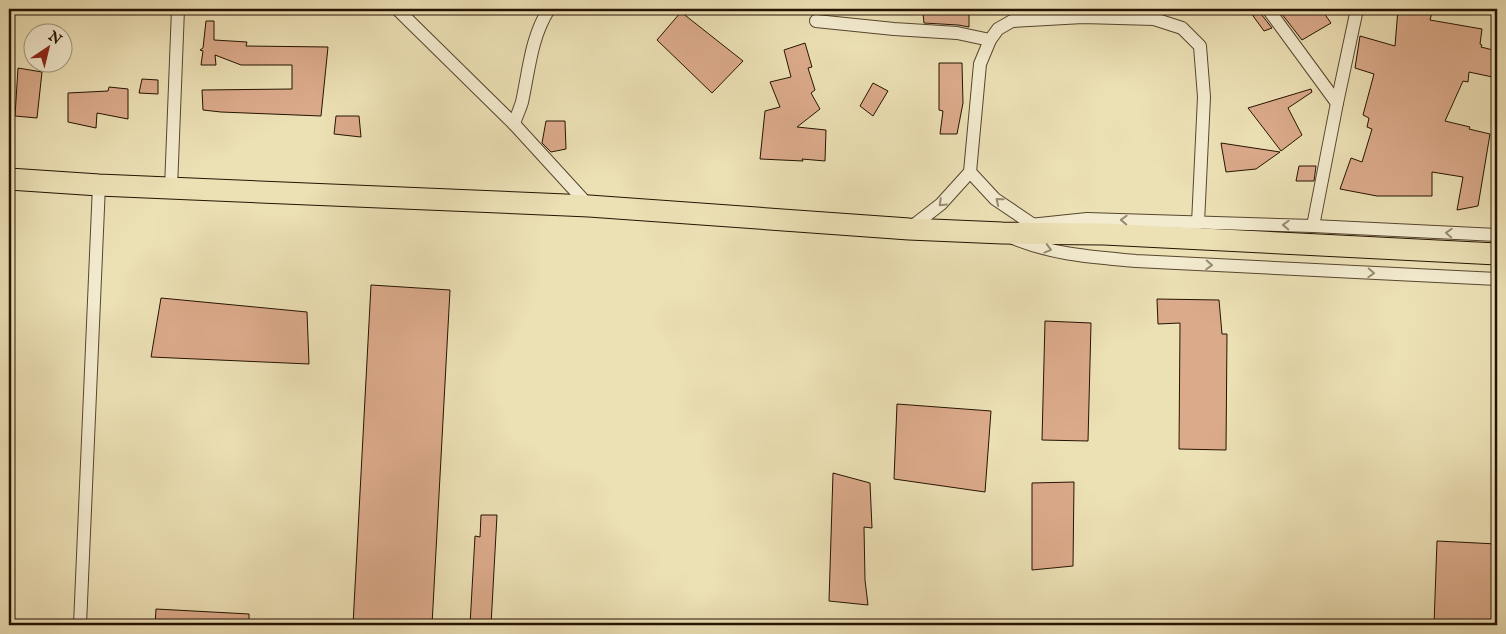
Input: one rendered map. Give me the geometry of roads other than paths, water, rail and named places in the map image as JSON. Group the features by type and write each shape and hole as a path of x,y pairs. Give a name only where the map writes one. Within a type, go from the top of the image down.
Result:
{"main road":[{"path":"9,179 170,188 589,206 909,229 1002,233 1104,234 1497,254"}],"street":[{"path":"170,188 178,9"},
{"path":"397,9 514,124 589,206"},
{"path":"514,124 521,104 538,28 549,9"},
{"path":"1268,9 1337,103"},
{"path":"1313,226 1357,9"},
{"path":"909,229 941,204 970,172 980,64 990,40 998,29 1012,21 1082,13 1154,19 1182,28 1200,46 1204,97 1198,222"},
{"path":"816,21 894,30 957,33 990,40"},
{"path":"970,172 995,199 1032,224"},
{"path":"80,625 99,184"},
{"path":"1002,233 1032,224 1087,219 1313,226 1497,235"},
{"path":"1002,233 1048,250 1136,261 1497,279"}]}
